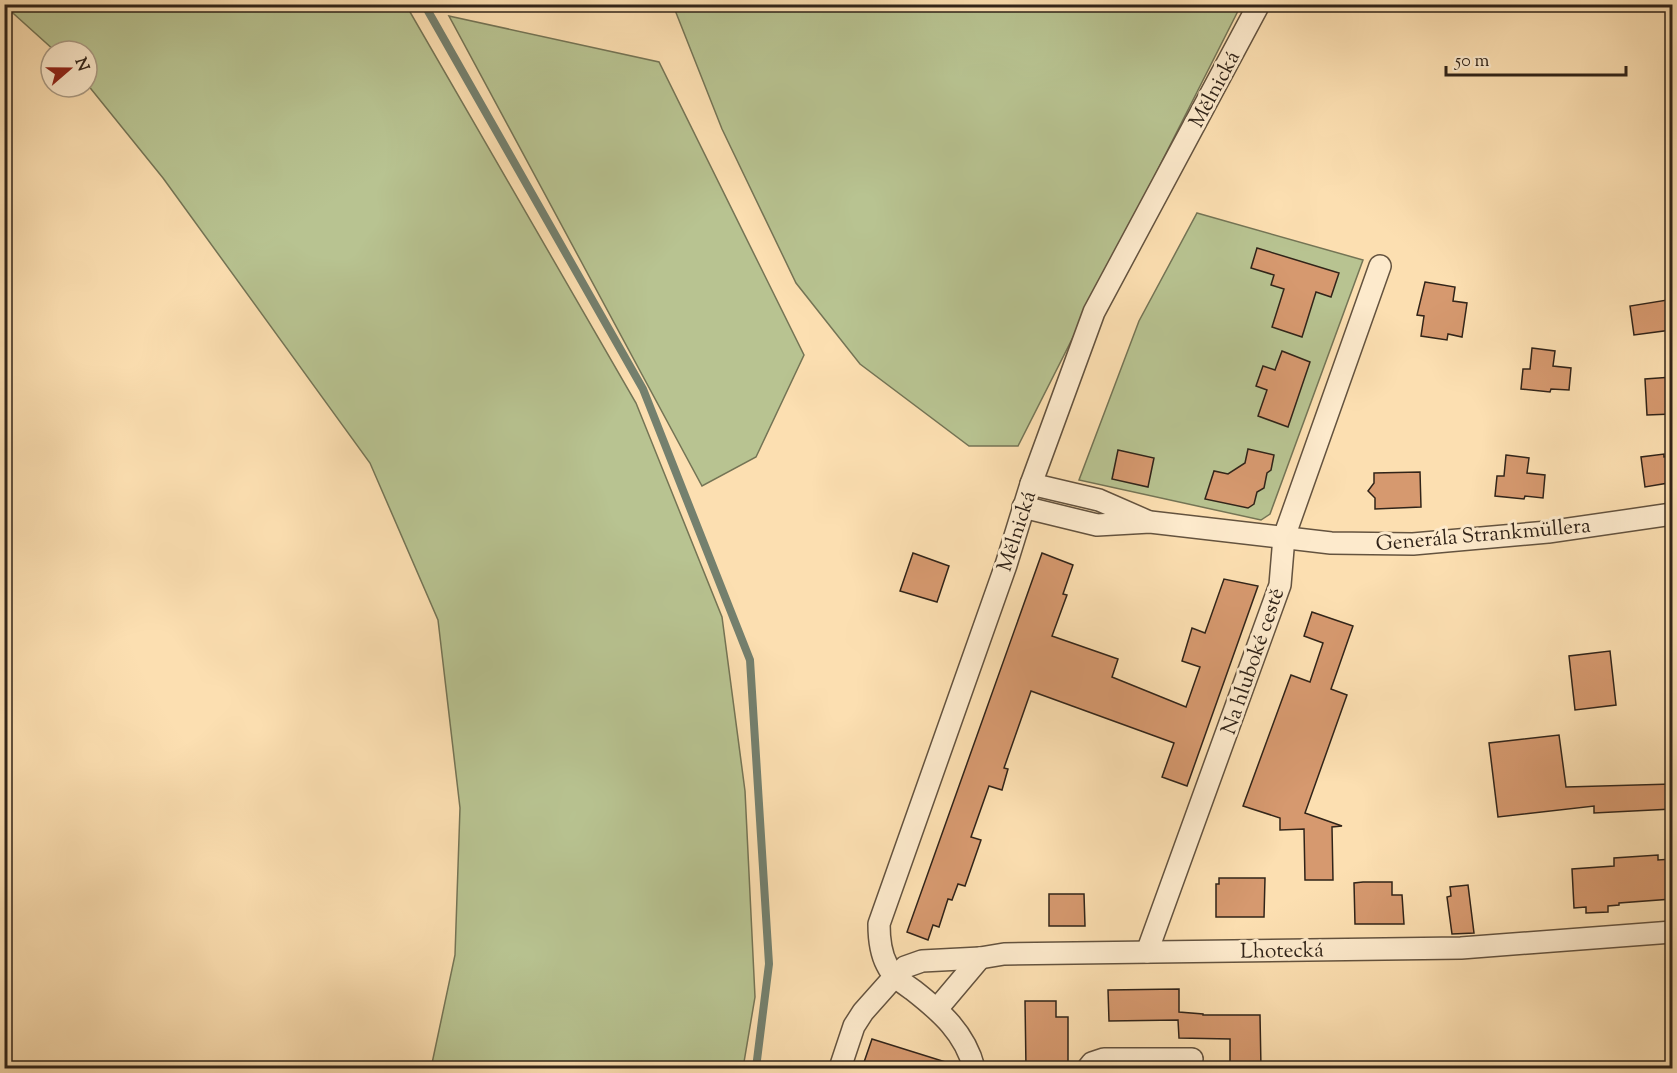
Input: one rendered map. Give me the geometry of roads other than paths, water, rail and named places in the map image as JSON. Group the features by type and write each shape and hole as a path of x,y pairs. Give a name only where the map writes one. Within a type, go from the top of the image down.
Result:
{"street":[{"name":"Mělnická","path":"895,975 887,966 881,951 879,924 1006,565 1031,484 1094,312 1259,4"},
{"name":"Na hluboké cestě","path":"1147,952 1280,585 1284,537 1380,266"},
{"name":"Generála Strankmüllera","path":"1031,484 1099,500 1150,522"},
{"name":"Generála Strankmüllera","path":"1023,507 1097,525 1150,522 1331,543 1413,544 1548,532 1672,514"},
{"name":"Lhotecká","path":"895,975 905,967 922,961 980,958 1004,954 1461,948 1672,933"},
{"path":"937,1009 980,958"},
{"path":"840,1068 854,1026 895,975 937,1009 959,1034 974,1068"},
{"path":"1089,1068 1092,1063 1104,1059 1192,1059"}],"waterway":[{"path":"424,4 643,389 750,660 769,964 756,1068"}]}
